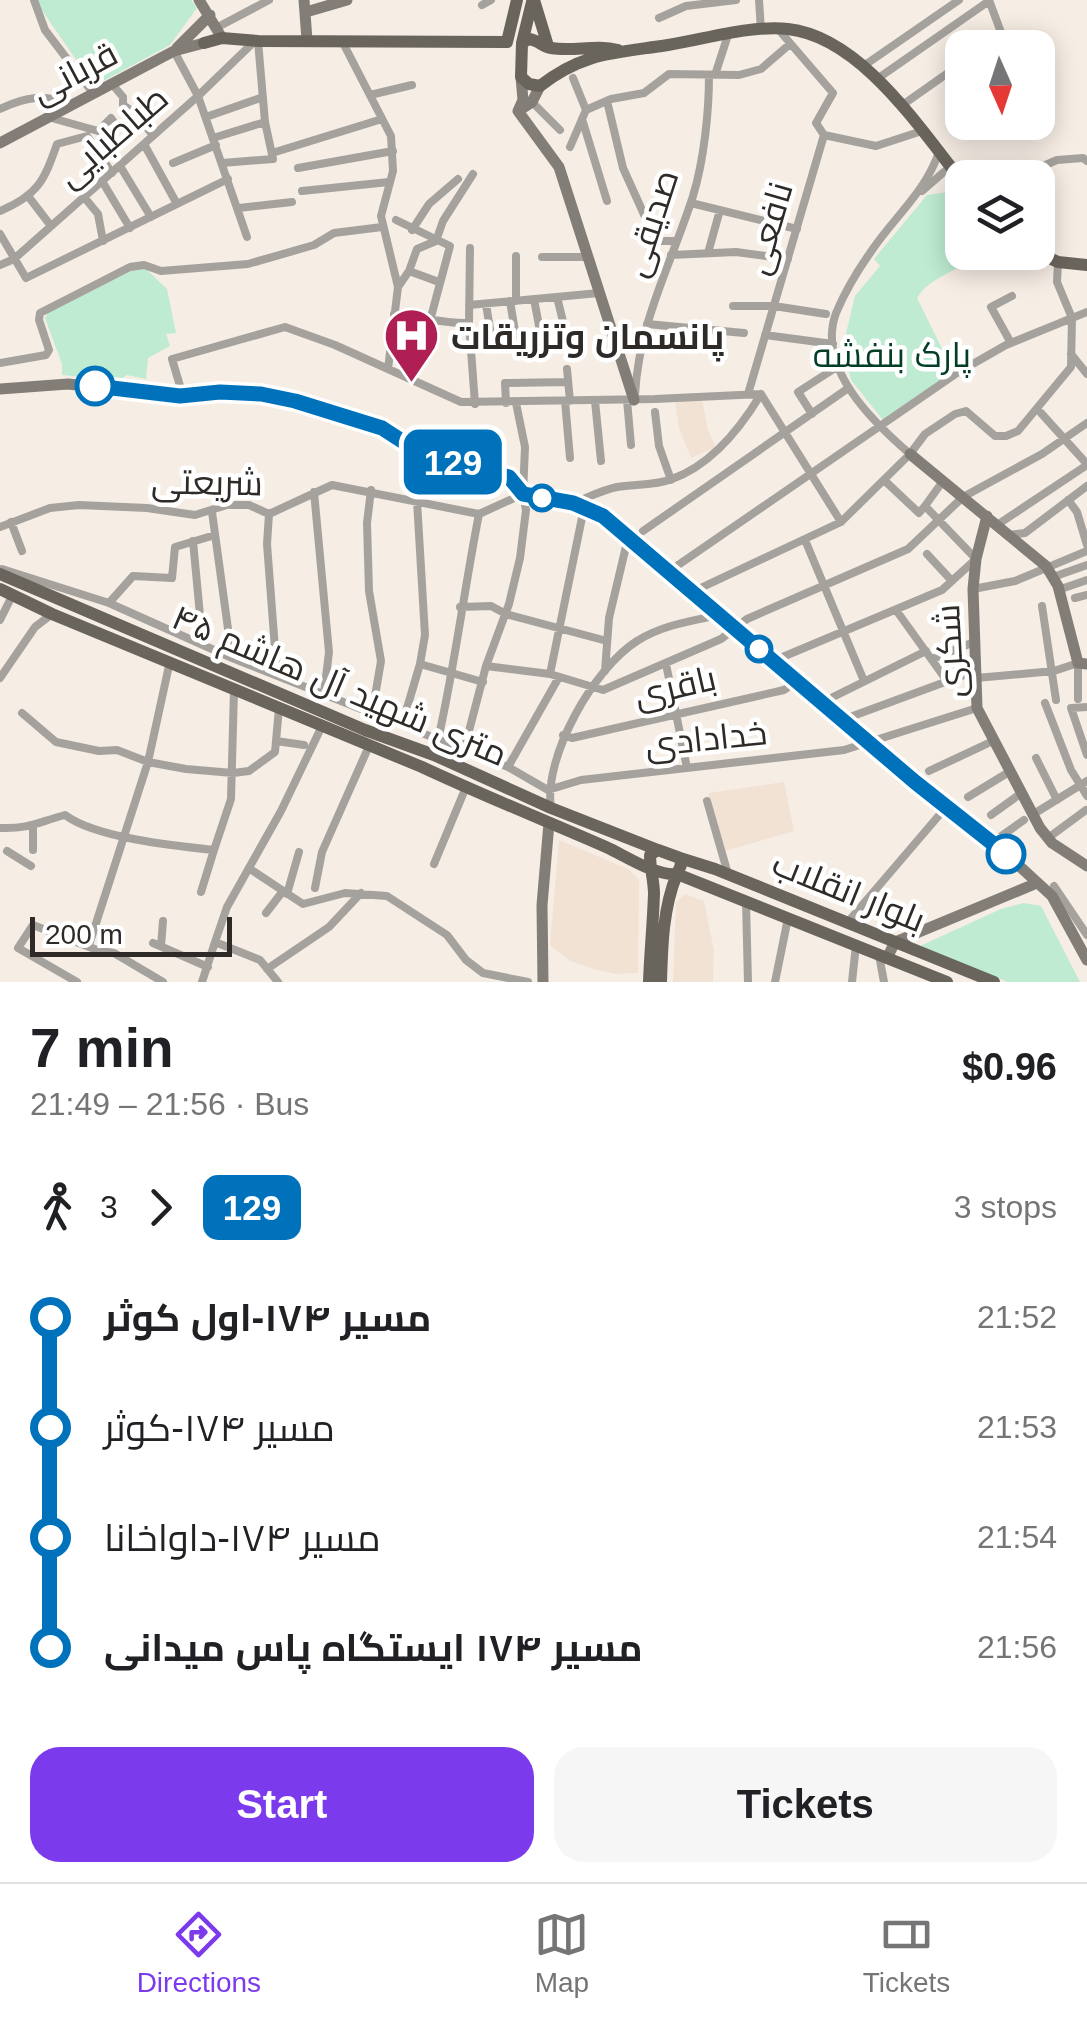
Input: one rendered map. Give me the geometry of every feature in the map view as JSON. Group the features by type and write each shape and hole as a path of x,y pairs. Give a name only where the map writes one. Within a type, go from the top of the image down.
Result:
{"main road":[{"path":"199,0 219,33"},
{"path":"308,40 305,6 347,0"},
{"path":"174,51 204,43 219,33 257,41 506,42 517,0"},
{"path":"518,111 523,100 522,43 533,0"},
{"path":"533,0 549,48"},
{"path":"174,51 210,15"},
{"path":"518,111 532,102 540,86 582,59 618,50 778,30 808,34 862,66 945,160"},
{"path":"522,43 528,39 549,48 600,45 618,50"},
{"name":"قربانی","path":"0,143 174,51"},
{"path":"522,77 529,84 540,86"},
{"path":"518,111 559,167 631,400"},
{"path":"1055,261 1087,265"},
{"path":"0,390 68,384 183,396 220,392 261,394 295,401 382,428 419,452 509,477 523,494 579,506 603,516 842,720 993,842 1052,896 1087,960"},
{"path":"910,454 992,521 1052,578 1083,663"},
{"name":"شکری","path":"992,521 976,559 973,589 977,708 1028,818 1048,838 1081,855 1087,866"},
{"name":"۴۵ متری شهید آل هاشم","path":"0,571 365,730 434,754 664,873 677,874"},
{"name":"۴۵ متری شهید آل هاشم","path":"6,592 466,787 680,858"},
{"path":"543,982 542,905 550,815"},
{"path":"658,850 650,855 661,982"},
{"path":"648,982 680,858"},
{"name":"بلوار انقلاب","path":"680,858 722,871 994,982"},
{"path":"708,886 709,873 722,871"},
{"name":"بلوار انقلاب","path":"677,874 947,982"},
{"path":"883,956 895,942 1037,883"}],"street":[{"path":"34,0 45,30 93,94"},
{"path":"219,33 269,0"},
{"path":"659,18 686,6 736,0"},
{"path":"758,0 762,30"},
{"path":"862,66 960,0"},
{"path":"877,79 989,0 1000,30"},
{"path":"570,147 584,114 607,101 644,94 669,74 739,75 761,69 790,44 778,30"},
{"name":"صدیقی","path":"630,445 631,400 640,344 690,203 707,123 712,75 728,35"},
{"path":"222,163 273,158 265,122 257,41"},
{"name":"طباطبایی","path":"0,265 14,258 112,173 257,41"},
{"path":"342,41 391,136 393,152 382,202 382,226 398,287 388,368"},
{"name":"نافعی","path":"748,394 824,135 816,124 833,94 790,44"},
{"path":"174,51 198,96 247,236"},
{"path":"901,106 945,75"},
{"path":"573,78 608,200"},
{"path":"112,84 123,98 123,105 137,114 153,136"},
{"path":"370,94 412,85"},
{"path":"0,109 53,96 70,105"},
{"path":"206,117 264,97"},
{"path":"607,101 635,199 656,241 676,240"},
{"path":"532,102 560,130"},
{"path":"48,117 98,131 111,118 116,124"},
{"path":"272,153 382,119"},
{"path":"173,163 265,122"},
{"path":"824,135 876,146 922,132"},
{"path":"0,211 28,196 46,176 57,144 87,136 112,173"},
{"path":"144,144 178,204"},
{"path":"298,168 393,152"},
{"path":"916,197 939,152"},
{"path":"1055,161 1087,161"},
{"path":"120,166 151,217"},
{"path":"398,287 417,249 436,240 473,174"},
{"path":"910,454 879,428 848,390 833,344 835,315 870,252 916,197 938,176 945,176"},
{"path":"412,230 429,204 458,178"},
{"path":"0,234 26,278 228,180"},
{"path":"102,181 130,228"},
{"path":"302,191 389,182"},
{"path":"28,196 51,226"},
{"path":"84,197 98,214 103,240"},
{"path":"239,208 292,202"},
{"path":"690,203 797,229"},
{"path":"708,254 720,210"},
{"path":"396,220 450,246 431,317"},
{"path":"0,363 46,356 49,350 38,320 40,313 130,267 144,265 161,271 248,264 314,244 334,233 382,226"},
{"path":"470,248 469,323 475,404"},
{"path":"671,255 736,252 788,259"},
{"path":"516,256 513,301 517,344"},
{"path":"542,257 588,257"},
{"path":"692,592 841,522 925,434 955,414 966,411 975,415 996,436 1018,430 1071,367 1072,318 1057,282 1058,262"},
{"path":"409,271 439,282"},
{"path":"470,305 600,293"},
{"path":"1011,343 991,306 1012,296"},
{"path":"557,297 568,338"},
{"path":"534,299 542,342"},
{"path":"486,304 493,348"},
{"path":"733,306 774,306 826,314"},
{"path":"668,572 957,373 1011,343 1087,312"},
{"path":"394,314 431,317 450,324 469,323"},
{"path":"647,324 744,333"},
{"path":"172,359 285,326 445,396 475,404 760,394"},
{"path":"766,335 833,344"},
{"path":"640,344 688,343"},
{"path":"166,348 183,396"},
{"path":"1072,354 1087,374"},
{"path":"812,414 798,392 840,365"},
{"path":"568,369 570,458"},
{"path":"464,750 486,666 506,614 520,558 526,510 525,448 505,384 568,382"},
{"path":"643,531 848,390"},
{"path":"760,394 841,522"},
{"path":"508,768 555,675 579,506 614,488 670,480 708,458 747,417 760,394"},
{"path":"596,400 601,461"},
{"path":"655,412 659,446 670,480"},
{"path":"992,521 1087,464 1041,413"},
{"path":"486,666 555,675 603,690 722,639 747,619 908,549 963,497 1087,423"},
{"path":"884,480 919,513 943,481"},
{"name":"شریعتی","path":"0,528 50,508 79,505 195,515 227,505 249,505 269,514 332,484 479,514"},
{"path":"1008,535 1025,533 1087,486"},
{"path":"370,490 369,591 381,661 372,714"},
{"path":"314,492 328,652 324,694"},
{"path":"438,740 454,674 460,607 479,514 523,494"},
{"path":"1052,578 1087,548 1077,512 1068,500"},
{"path":"402,725 425,635 418,501"},
{"path":"773,660 942,590 976,559 925,506"},
{"path":"212,512 232,658"},
{"path":"269,514 267,544 278,675"},
{"path":"11,522 22,551"},
{"path":"109,603 133,576 172,578 176,547 215,535"},
{"path":"604,675 609,618 628,538"},
{"path":"805,540 864,681"},
{"path":"194,542 202,626"},
{"path":"927,554 952,581"},
{"path":"1052,578 1087,565"},
{"path":"0,571 109,603 232,658 508,768 548,790"},
{"path":"973,589 1052,578 1087,580"},
{"path":"0,620 6,592"},
{"path":"1075,598 1087,595"},
{"path":"460,607 491,606 506,614 607,641"},
{"path":"1042,606 1056,700"},
{"path":"896,610 948,681"},
{"path":"0,678 35,627 52,614"},
{"path":"550,815 548,790 563,736 622,652 667,626 719,615"},
{"path":"833,698 929,655 974,642"},
{"path":"89,945 148,762 170,660"},
{"path":"842,720 948,681 975,675 1054,671 1083,663 1078,698"},
{"path":"420,664 483,682"},
{"path":"666,664 687,768"},
{"name":"باقری","path":"563,736 572,738 784,690 796,681"},
{"path":"202,892 231,799 234,690"},
{"path":"1045,703 1087,796"},
{"path":"1087,707 1071,708 1087,755"},
{"path":"22,713 56,742 99,751 117,750 148,762 233,772 253,769 271,756 279,708"},
{"name":"خدادادی","path":"548,790 580,780 844,750 977,708"},
{"path":"202,982 226,907 250,869 322,726"},
{"path":"929,771 992,740"},
{"path":"276,741 304,746"},
{"path":"315,888 322,852 370,746"},
{"path":"1036,758 1057,800"},
{"path":"968,797 1009,772"},
{"path":"993,842 1084,783"},
{"path":"434,864 466,787"},
{"path":"991,815 1020,794"},
{"path":"707,801 722,871"},
{"path":"847,922 947,806"},
{"path":"1048,838 1086,810"},
{"path":"0,828 33,828 42,820 65,815 75,822 125,836 214,850"},
{"path":"33,828 33,850"},
{"path":"7,851 30,866"},
{"path":"266,913 285,892 299,852"},
{"path":"250,869 306,904 345,893 387,896 448,934 466,960 483,973 528,982"},
{"path":"1054,886 1087,935"},
{"path":"267,968 329,927 361,893"},
{"path":"746,901 748,982"},
{"path":"776,982 788,918"},
{"path":"163,922 157,945 208,967"},
{"path":"76,982 18,948 32,925 114,953 163,982"},
{"path":"216,942 260,960 278,982"},
{"path":"852,982 856,945"},
{"path":"883,956 884,982"}],"shaded area":[{"path":"675,400 702,400 716,447 691,458 679,429"},
{"path":"784,782 794,831 725,851 708,793"},
{"path":"559,840 628,869 639,879 638,973 594,969 570,961 550,945"},
{"path":"685,894 704,901 714,950 713,982 673,982 676,902"}],"green space":[{"path":"35,0 191,0 197,8 170,45 94,86"},
{"name":"پارک بنفشه","path":"945,192 945,270 954,270 930,284 917,298 953,371 883,420 851,380 843,346 855,296 880,266 874,259 927,195"},
{"path":"146,269 167,289 176,333 166,334 170,346 148,358 146,379 127,375 119,380 62,375 62,364 45,318 48,313 133,270"},
{"path":"1024,903 1041,906 1080,982 1008,982 920,946 1001,909"}],"bus line":[{"name":"129","path":"95,386 180,396 220,392 261,394 295,401 382,428 419,452 509,477 523,494 573,503 603,516 915,782 1006,854"}],"place":[{"name":"پانسمان وتزریقات","path":"412,385"}]}
